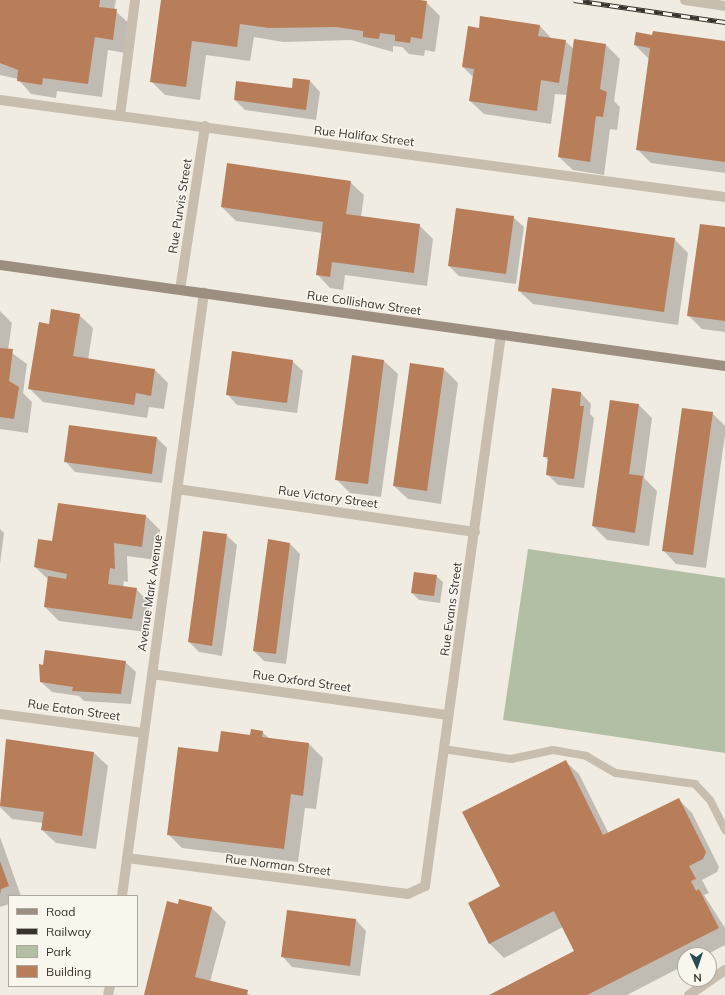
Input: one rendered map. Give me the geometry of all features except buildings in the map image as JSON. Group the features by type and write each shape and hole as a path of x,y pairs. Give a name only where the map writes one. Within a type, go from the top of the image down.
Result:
{"street":[{"path":"120,116 136,0"},
{"path":"685,0 725,6"},
{"name":"Rue Halifax Street","path":"0,100 205,126 725,197"},
{"name":"Rue Purvis Street","path":"180,290 205,126"},
{"name":"Rue Collishaw Street","path":"0,265 725,366"},
{"name":"Avenue Mark Avenue","path":"122,895 204,294"},
{"name":"Rue Evans Street","path":"424,886 475,532 501,335"},
{"name":"Rue Victory Street","path":"177,489 475,532"},
{"name":"Rue Oxford Street","path":"152,674 448,715"},
{"name":"Rue Eaton Street","path":"0,714 144,733"},
{"name":"Rue Norman Street","path":"127,858 408,894 424,886"},
{"path":"689,995 725,970"}],"lane":[{"path":"443,749 511,759 553,750 586,756 616,773 695,784 710,800 725,830"}],"green space":[{"path":"528,549 725,578 725,753 503,720"}],"railway":[{"path":"574,0 725,22"}]}
